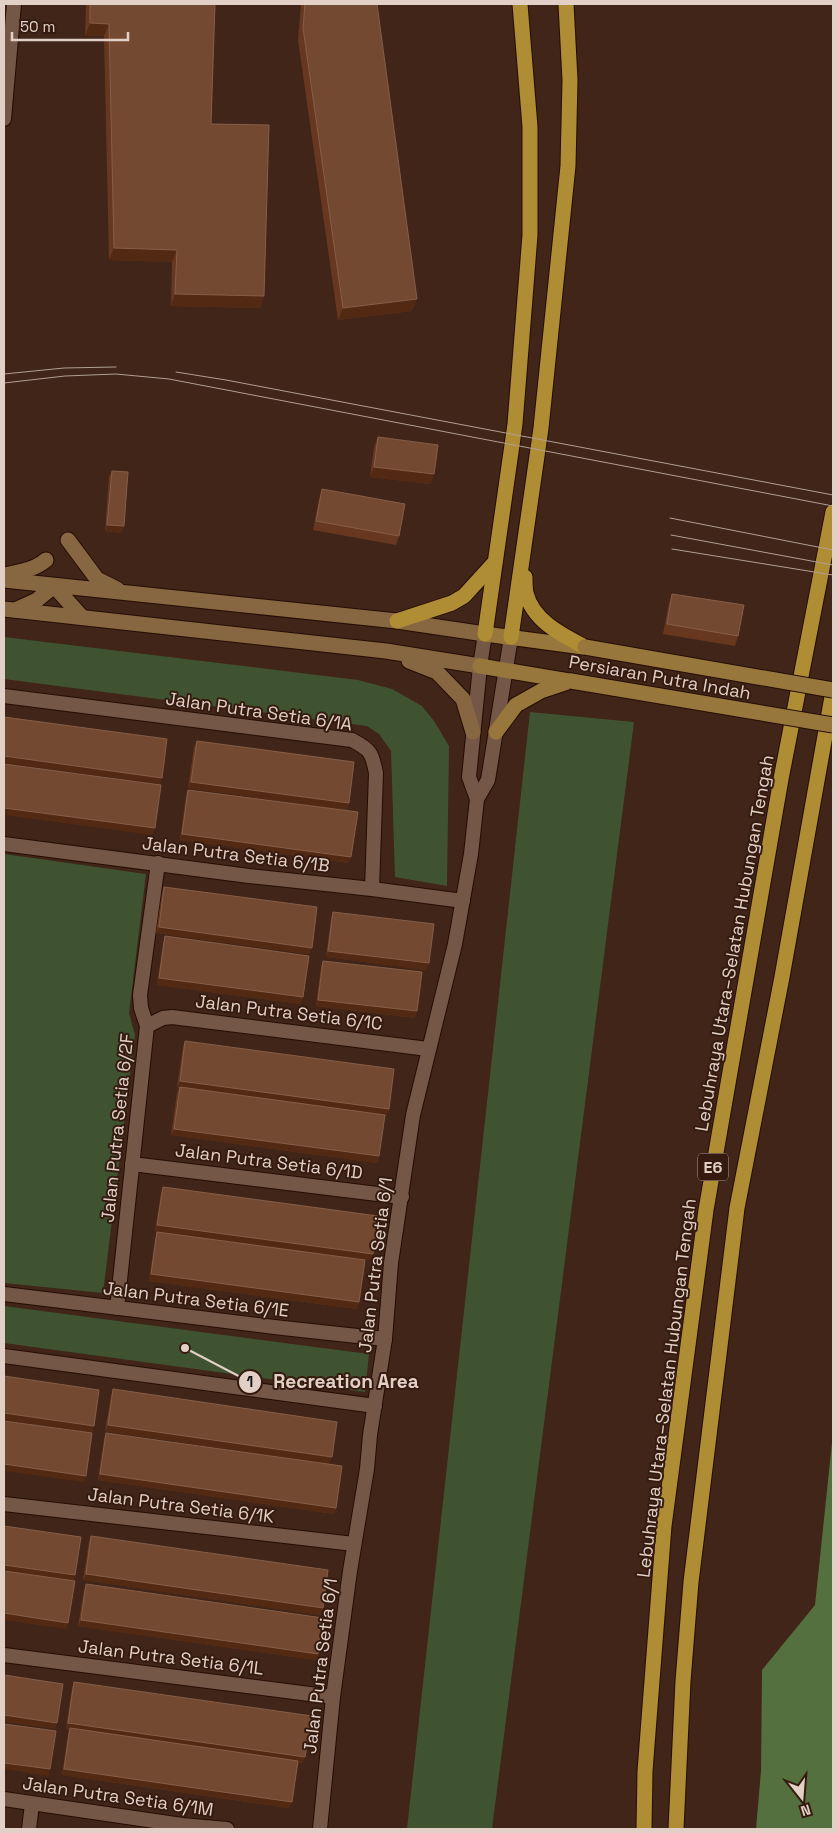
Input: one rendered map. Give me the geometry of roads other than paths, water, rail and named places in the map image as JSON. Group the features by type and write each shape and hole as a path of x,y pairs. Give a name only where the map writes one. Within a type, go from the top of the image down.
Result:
{"highway":[{"path":"485,634 515,424 530,235 530,126 520,4"},
{"path":"511,637 541,428 568,166 570,80 566,4"},
{"name":"Lebuhraya Utara–Selatan Hubungan Tengah","path":"644,1829 645,1772 664,1526 706,1210 781,779 833,512"},
{"path":"523,558 526,593 532,605 548,626 585,647"},
{"path":"397,620 452,603 464,596 495,562"},
{"name":"E6","path":"676,1829 682,1680 691,1582 737,1208 782,977 833,691"}],"main road":[{"path":"68,540 97,579 125,593"},
{"path":"4,575 25,571 39,566 46,560"},
{"path":"4,580 397,620 485,634"},
{"path":"10,609 37,600 54,586"},
{"path":"54,586 82,617"},
{"path":"10,609 386,651 480,666"},
{"name":"Persiaran Putra Indah","path":"485,634 543,640 833,691"},
{"path":"386,651 437,672 463,700 473,732"},
{"name":"Persiaran Putra Indah","path":"480,666 833,725"},
{"path":"496,732 516,705 541,691 571,681"}],"street":[{"path":"4,119 14,4"},
{"path":"477,798 469,777 485,634"},
{"path":"477,798 488,780 511,637"},
{"name":"Jalan Putra Setia 6/1A","path":"4,696 352,740 360,744 367,748 373,759 376,773 372,889"},
{"name":"Jalan Putra Setia 6/1","path":"320,1829 333,1697 354,1544 367,1469 384,1339 391,1263 414,1115 428,1049 455,944 463,901 471,854 477,798"},
{"name":"Jalan Putra Setia 6/1B","path":"4,844 249,876 463,901"},
{"name":"Jalan Putra Setia 6/2F","path":"117,1308 147,1026 141,1008 140,995 158,863"},
{"name":"Jalan Putra Setia 6/1C","path":"147,1026 163,1018 172,1017 428,1049"},
{"name":"Jalan Putra Setia 6/1D","path":"132,1164 402,1197"},
{"name":"Jalan Putra Setia 6/1E","path":"4,1294 384,1339"},
{"path":"4,1356 375,1406"},
{"name":"Jalan Putra Setia 6/1K","path":"4,1504 354,1544"},
{"name":"Jalan Putra Setia 6/1L","path":"4,1655 333,1697"},
{"name":"Jalan Putra Setia 6/1M","path":"4,1799 182,1827 227,1829"},
{"path":"30,1829 32,1804"}],"tram line":[{"path":"4,374 64,368 116,367"},
{"path":"176,372 833,495"},
{"path":"4,383 65,376 116,374 169,379 833,506"},
{"path":"670,518 833,550"},
{"path":"671,535 833,565"},
{"path":"672,549 833,575"}],"place":[{"name":"Recreation Area","path":"185,1348"}]}
